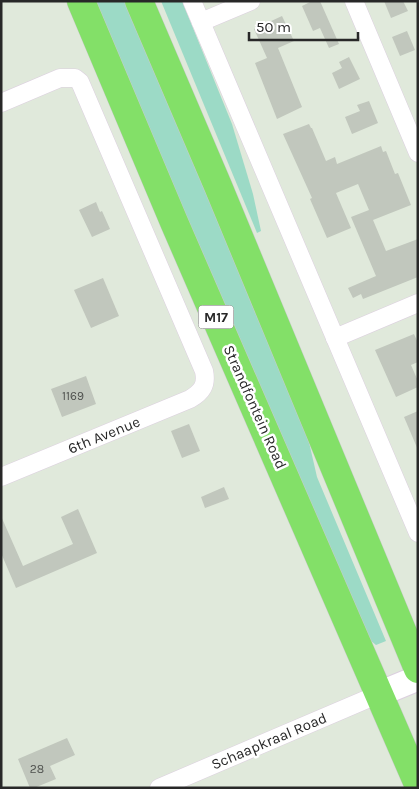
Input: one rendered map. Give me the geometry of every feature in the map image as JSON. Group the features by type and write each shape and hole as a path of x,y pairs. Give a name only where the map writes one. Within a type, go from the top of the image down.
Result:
{"main road":[{"name":"Strandfontein Road","path":"81,1 174,222 418,784"},
{"path":"139,1 218,186 418,669"},
{"path":"379,694 418,678"}],"street":[{"path":"192,1 418,533"},
{"path":"201,22 251,1"},
{"path":"354,1 412,123 418,153"},
{"name":"6th Avenue","path":"1,103 60,78 75,78 80,82 204,371 206,380 199,394 190,399 1,477"},
{"path":"335,338 418,303"},
{"name":"Schaapkraal Road","path":"159,788 379,694"}],"shaded area":[{"path":"93,1 129,1 303,416 317,477 386,641 376,645 365,636"},
{"path":"161,1 182,1 232,124 253,194 261,231 257,233"}],"building":[{"path":"312,1 320,1 339,44 329,48 320,28 313,31 302,6"},
{"path":"384,1 403,1 408,11 391,18"},
{"path":"282,16 294,41 278,48 302,107 277,119 255,63 267,58 254,29"},
{"path":"407,31 415,50 400,56 392,37"},
{"path":"349,57 360,79 339,89 332,73 342,68 339,62"},
{"path":"369,101 378,123 352,134 345,117 360,111 357,105"},
{"path":"309,124 326,161 335,157 337,164 381,146 383,152 386,151 395,174 398,173 411,205 373,220 386,251 418,239 418,277 363,299 361,294 353,298 348,288 376,276 351,217 369,210 358,184 336,193 351,228 327,238 310,199 312,198 283,134"},
{"path":"96,202 110,229 92,237 79,210"},
{"path":"103,278 119,316 91,328 74,290"},
{"path":"414,334 418,343 418,362 411,365 418,381 418,387 396,397 375,350"},
{"path":"86,376 96,404 62,417 51,389"},
{"path":"418,411 418,450 404,417"},
{"path":"189,424 200,451 182,458 171,431"},
{"path":"224,487 229,499 205,508 201,497"},
{"path":"78,509 97,553 16,588 1,553 1,516 23,566 73,544 61,517"},
{"path":"67,738 75,755 50,766 56,779 30,788 18,759"}]}
